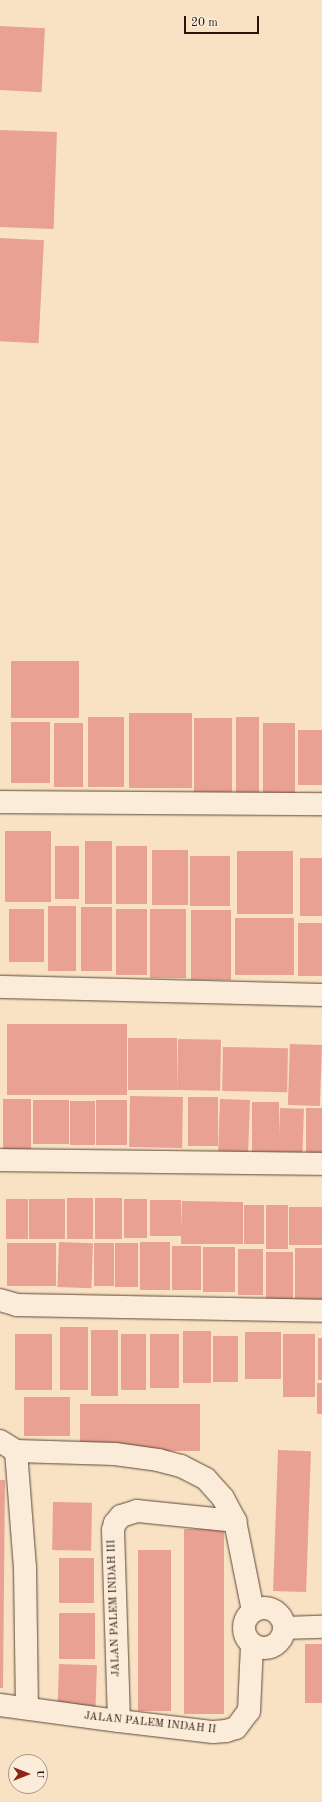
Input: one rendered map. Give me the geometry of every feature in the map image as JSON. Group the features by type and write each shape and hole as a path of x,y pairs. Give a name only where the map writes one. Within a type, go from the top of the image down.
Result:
{"street":[{"path":"0,802 322,804"},
{"path":"0,987 322,995"},
{"path":"0,1160 322,1164"},
{"path":"0,1300 16,1305 322,1311"},
{"path":"27,1708 25,1567 8,1446 115,1454 180,1466 214,1486 235,1521 253,1610 243,1628 252,1645 264,1648 276,1644 284,1628 280,1617 271,1609 253,1610"},
{"name":"JALAN PALEM INDAH III","path":"119,1721 113,1530 115,1523 121,1516 137,1511 235,1521"},
{"path":"284,1628 322,1627"},
{"name":"JALAN PALEM INDAH II","path":"0,1705 213,1732 236,1728 249,1711 252,1645"}],"building":[{"path":"0,26 45,28 42,92 0,90"},
{"path":"0,130 57,132 54,229 0,227"},
{"path":"0,238 44,240 39,343 0,341"},
{"path":"11,661 79,661 79,718 11,718"},
{"path":"129,713 192,713 192,788 129,788"},
{"path":"88,717 124,717 124,787 88,787"},
{"path":"236,717 259,717 259,796 236,796"},
{"path":"194,718 232,718 232,795 194,795"},
{"path":"11,722 50,722 50,783 11,783"},
{"path":"54,723 83,723 83,787 54,787"},
{"path":"263,723 295,723 295,793 263,793"},
{"path":"298,730 322,730 322,785 298,785"},
{"path":"5,831 51,831 51,902 5,902"},
{"path":"85,841 112,841 112,904 85,904"},
{"path":"55,846 79,846 79,899 55,899"},
{"path":"116,846 147,846 147,904 116,904"},
{"path":"152,850 188,850 188,905 152,905"},
{"path":"237,851 293,851 293,914 237,914"},
{"path":"190,856 230,856 230,906 190,906"},
{"path":"300,858 322,858 322,916 300,916"},
{"path":"48,906 76,906 76,971 48,971"},
{"path":"81,907 112,907 112,971 81,971"},
{"path":"9,909 44,909 44,962 9,962"},
{"path":"116,909 147,909 147,975 116,975"},
{"path":"150,909 186,909 186,978 150,978"},
{"path":"191,910 231,910 231,980 191,980"},
{"path":"235,918 294,918 294,975 235,975"},
{"path":"298,923 322,923 322,976 298,976"},
{"path":"7,1024 127,1024 127,1095 7,1095"},
{"path":"128,1038 177,1038 177,1090 128,1090"},
{"path":"178,1039 221,1040 220,1091 177,1090"},
{"path":"290,1044 322,1045 320,1106 288,1105"},
{"path":"223,1047 288,1048 287,1092 222,1091"},
{"path":"130,1096 183,1097 182,1148 129,1147"},
{"path":"188,1097 218,1097 218,1146 188,1146"},
{"path":"3,1099 31,1099 31,1152 3,1152"},
{"path":"220,1099 250,1100 248,1152 218,1151"},
{"path":"33,1100 69,1100 69,1144 33,1144"},
{"path":"96,1100 127,1100 127,1145 96,1145"},
{"path":"70,1101 95,1101 95,1145 70,1145"},
{"path":"252,1102 279,1102 279,1152 252,1152"},
{"path":"280,1108 304,1109 302,1154 278,1153"},
{"path":"306,1108 322,1108 322,1154 306,1154"},
{"path":"67,1198 93,1198 93,1239 67,1239"},
{"path":"95,1198 122,1198 122,1239 95,1239"},
{"path":"6,1199 28,1199 28,1239 6,1239"},
{"path":"29,1199 65,1199 65,1239 29,1239"},
{"path":"124,1199 147,1199 147,1238 124,1238"},
{"path":"150,1200 181,1200 181,1229 182,1201 243,1202 243,1244 181,1244 181,1236 150,1236"},
{"path":"244,1205 264,1205 264,1244 244,1244"},
{"path":"266,1205 288,1205 288,1249 266,1249"},
{"path":"289,1207 322,1207 322,1245 289,1245"},
{"path":"59,1242 93,1243 91,1288 57,1287"},
{"path":"140,1242 170,1242 170,1290 140,1290"},
{"path":"7,1243 56,1243 56,1286 7,1286"},
{"path":"94,1243 114,1243 114,1286 94,1286"},
{"path":"115,1243 138,1243 138,1287 115,1287"},
{"path":"172,1246 201,1246 201,1290 172,1290"},
{"path":"203,1247 235,1247 235,1292 203,1292"},
{"path":"295,1248 322,1248 322,1300 295,1300"},
{"path":"238,1249 263,1249 263,1295 238,1295"},
{"path":"266,1252 293,1252 293,1299 266,1299"},
{"path":"60,1327 88,1327 88,1390 60,1390"},
{"path":"91,1330 118,1330 118,1396 91,1396"},
{"path":"183,1331 211,1331 211,1383 183,1383"},
{"path":"245,1332 281,1332 281,1379 245,1379"},
{"path":"15,1334 52,1334 52,1390 15,1390"},
{"path":"121,1334 146,1334 146,1390 121,1390"},
{"path":"150,1334 179,1334 179,1388 150,1388"},
{"path":"283,1334 315,1334 315,1397 283,1397"},
{"path":"213,1336 238,1336 238,1382 213,1382"},
{"path":"318,1338 322,1338 322,1380 318,1380"},
{"path":"317,1383 322,1383 322,1414 317,1414"},
{"path":"24,1397 70,1397 70,1436 24,1436"},
{"path":"80,1404 200,1404 200,1451 80,1451"},
{"path":"278,1450 311,1451 306,1592 273,1591"},
{"path":"0,1480 5,1480 3,1688 0,1688"},
{"path":"53,1502 92,1503 91,1551 52,1550"},
{"path":"184,1529 224,1529 224,1714 184,1714"},
{"path":"138,1550 171,1550 171,1711 138,1711"},
{"path":"59,1558 94,1558 94,1603 59,1603"},
{"path":"59,1613 95,1613 95,1659 59,1659"},
{"path":"305,1644 322,1644 322,1703 305,1703"},
{"path":"59,1664 97,1665 96,1707 58,1706"}]}
